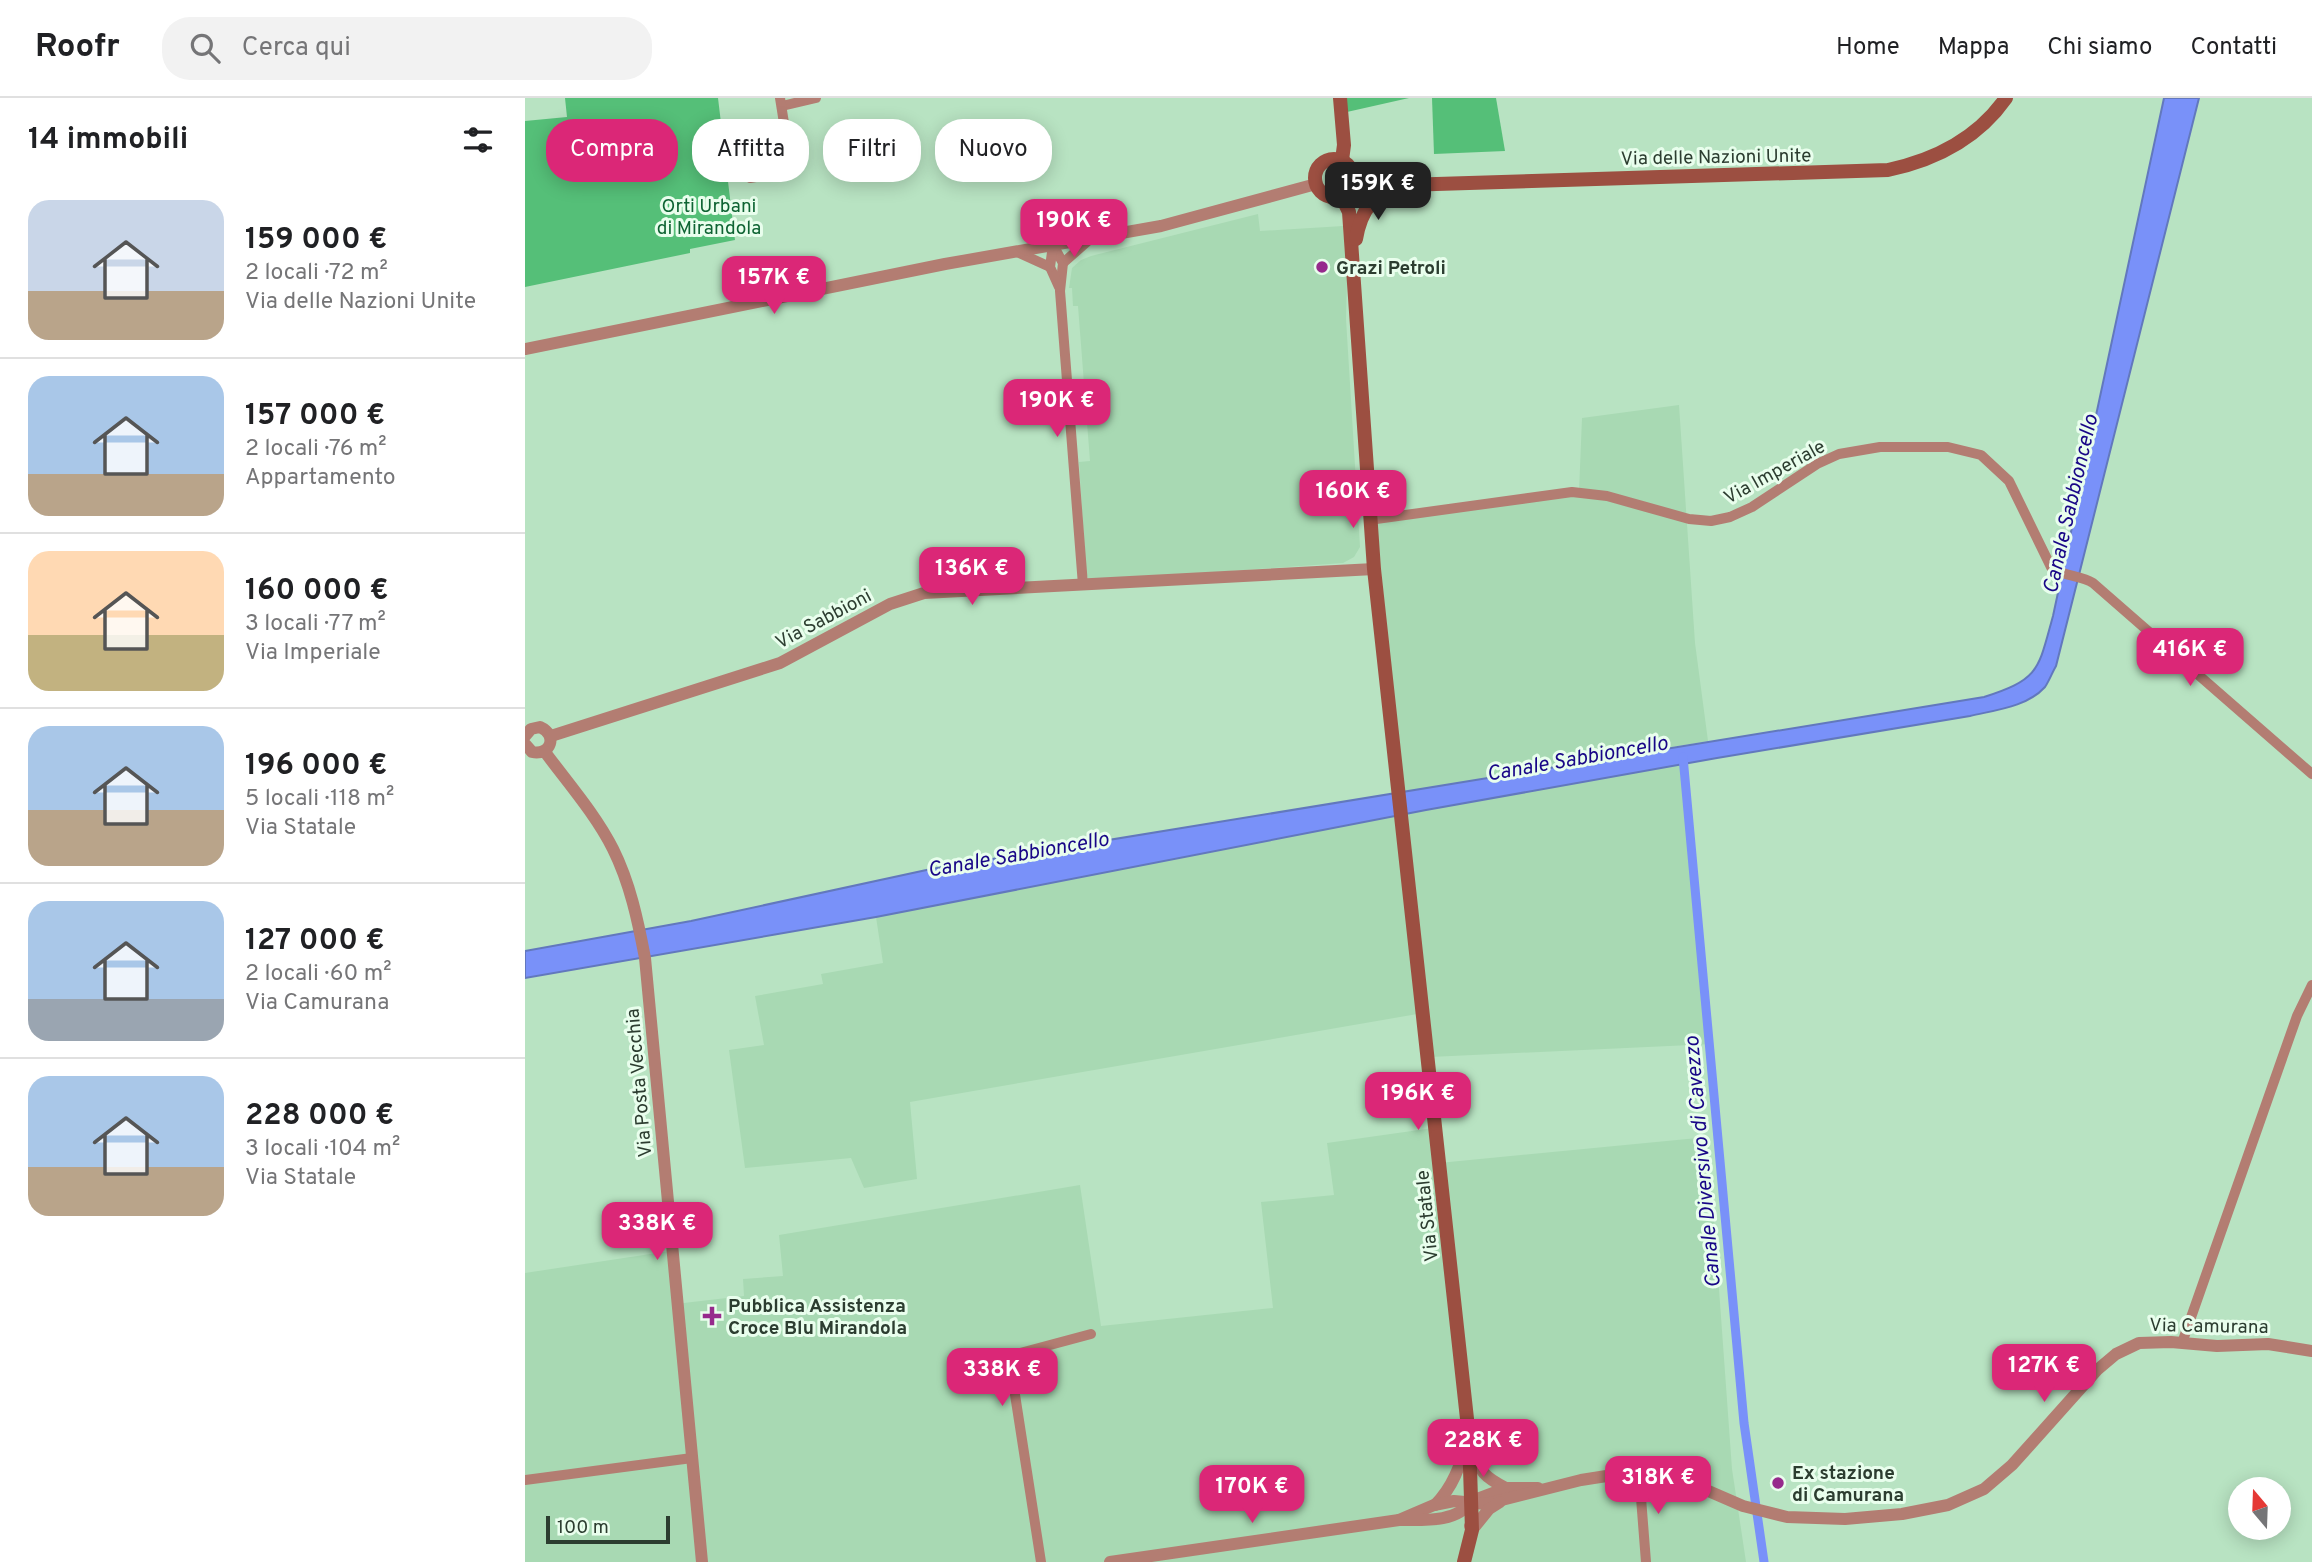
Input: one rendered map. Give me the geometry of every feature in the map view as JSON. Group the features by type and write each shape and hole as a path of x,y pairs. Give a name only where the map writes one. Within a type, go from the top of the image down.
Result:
{"main road":[{"path":"1340,98 1344,145 1342,160"},
{"name":"Via delle Nazioni Unite","path":"1353,177 1404,185 1888,170 1924,160 1955,145 1988,120 2006,98"},
{"path":"1332,159 1342,160 1351,169 1353,177 1350,188 1341,195 1326,195 1316,184 1315,174 1319,165 1332,159"},
{"name":"Via delle Nazioni Unite","path":"1353,266 1358,228 1367,206 1379,195 1404,185"},
{"path":"1341,195 1349,212 1353,266"},
{"name":"Via Statale","path":"1353,266 1374,569 1469,1437 1472,1530 1464,1562"}],"street":[{"path":"781,102 816,98"},
{"path":"525,349 1161,226 1316,184"},
{"path":"1063,263 1089,239"},
{"path":"1053,246 1063,263 1060,291 1083,585"},
{"path":"1053,246 1050,267 1060,291"},
{"path":"1017,252 1050,267"},
{"name":"Via Imperiale","path":"1370,520 1571,492 1607,496 1689,519 1711,521 1730,517 1752,507 1817,464 1839,454 1880,447 1948,447 1981,456 2009,481 2047,561 2059,573 2085,578 2312,774"},
{"name":"Via Sabbioni","path":"551,736 780,663 879,610 913,596 936,592 1374,569"},
{"path":"525,745 536,754 545,752 551,745 551,736 540,727 527,728"},
{"name":"Via Posta Vecchia","path":"545,752 612,847 624,873 639,926 645,958 702,1562"},
{"path":"2182,1343 2297,1016 2312,985"},
{"path":"1041,1562 1009,1356 1091,1334"},
{"name":"Via Camurana","path":"1434,1505 1454,1501 1486,1504 1505,1494 1639,1472 1683,1480 1743,1506 1774,1515 1845,1519 1902,1514 1948,1504 1984,1489 2012,1465 2097,1370 2116,1353 2139,1343 2217,1346 2268,1344 2312,1351"},
{"path":"1458,1514 1466,1518 1472,1530 1505,1494 1486,1478 1478,1466 1469,1437"},
{"path":"1399,1520 1434,1505 1445,1494 1455,1478 1469,1437"},
{"path":"525,1480 692,1458"},
{"path":"1639,1472 1646,1562"},
{"path":"1110,1562 1399,1520 1423,1520 1458,1514 1465,1510 1470,1501"}],"shaded area":[{"path":"1258,214 1260,231 1343,226 1360,547 1354,557 1343,563 1089,581 1086,572 1079,462 1090,461 1078,306 1073,306 1072,288 1069,288 1072,268 1091,256"},
{"path":"1679,405 1695,643 1708,741 1403,792 1376,518 1579,492 1582,418"},
{"path":"1681,764 1712,1044 1430,1057 1423,1013 910,1102 917,1179 864,1188 851,1158 745,1168 729,1050 764,1045 755,996 823,984 821,974 883,963 876,917 1426,810"},
{"path":"1433,1128 1439,1163 1708,1137 1732,1469 1746,1562 525,1562 525,1273 670,1251 675,1304 744,1296 743,1279 783,1276 779,1235 1080,1185 1101,1326 1273,1308 1261,1202 1334,1195 1327,1143"}],"green space":[{"name":"Orti Urbani di Mirandola","path":"565,98 718,98 721,119 692,119 692,182 728,182 735,240 690,249 690,253 525,287 525,121 546,119 567,117"},
{"path":"1337,98 1409,98 1338,114"},
{"path":"1432,98 1496,98 1505,151 1434,154"}],"water":[{"path":"2164,98 2199,98 2056,666 2045,687 2029,699 2010,707 1970,716 1426,810 876,917 525,978 525,951 691,921 931,869 1984,697 2016,684 2034,670 2039,661 2053,616"}],"waterway":[{"name":"Canale Diversivo di Cavezzo","path":"1683,757 1744,1423 1764,1562"}],"place":[{"name":"Grazi Petroli","path":"1322,267"},
{"name":"Pubblica Assistenza Croce Blu Mirandola","path":"712,1316"},
{"name":"Ex stazione di Camurana","path":"1778,1483"}],"water label":[{"name":"Canale Sabbioncello","path":"2070,504"},
{"name":"Canale Sabbioncello","path":"1577,758"},
{"name":"Canale Sabbioncello","path":"1018,854"}]}
